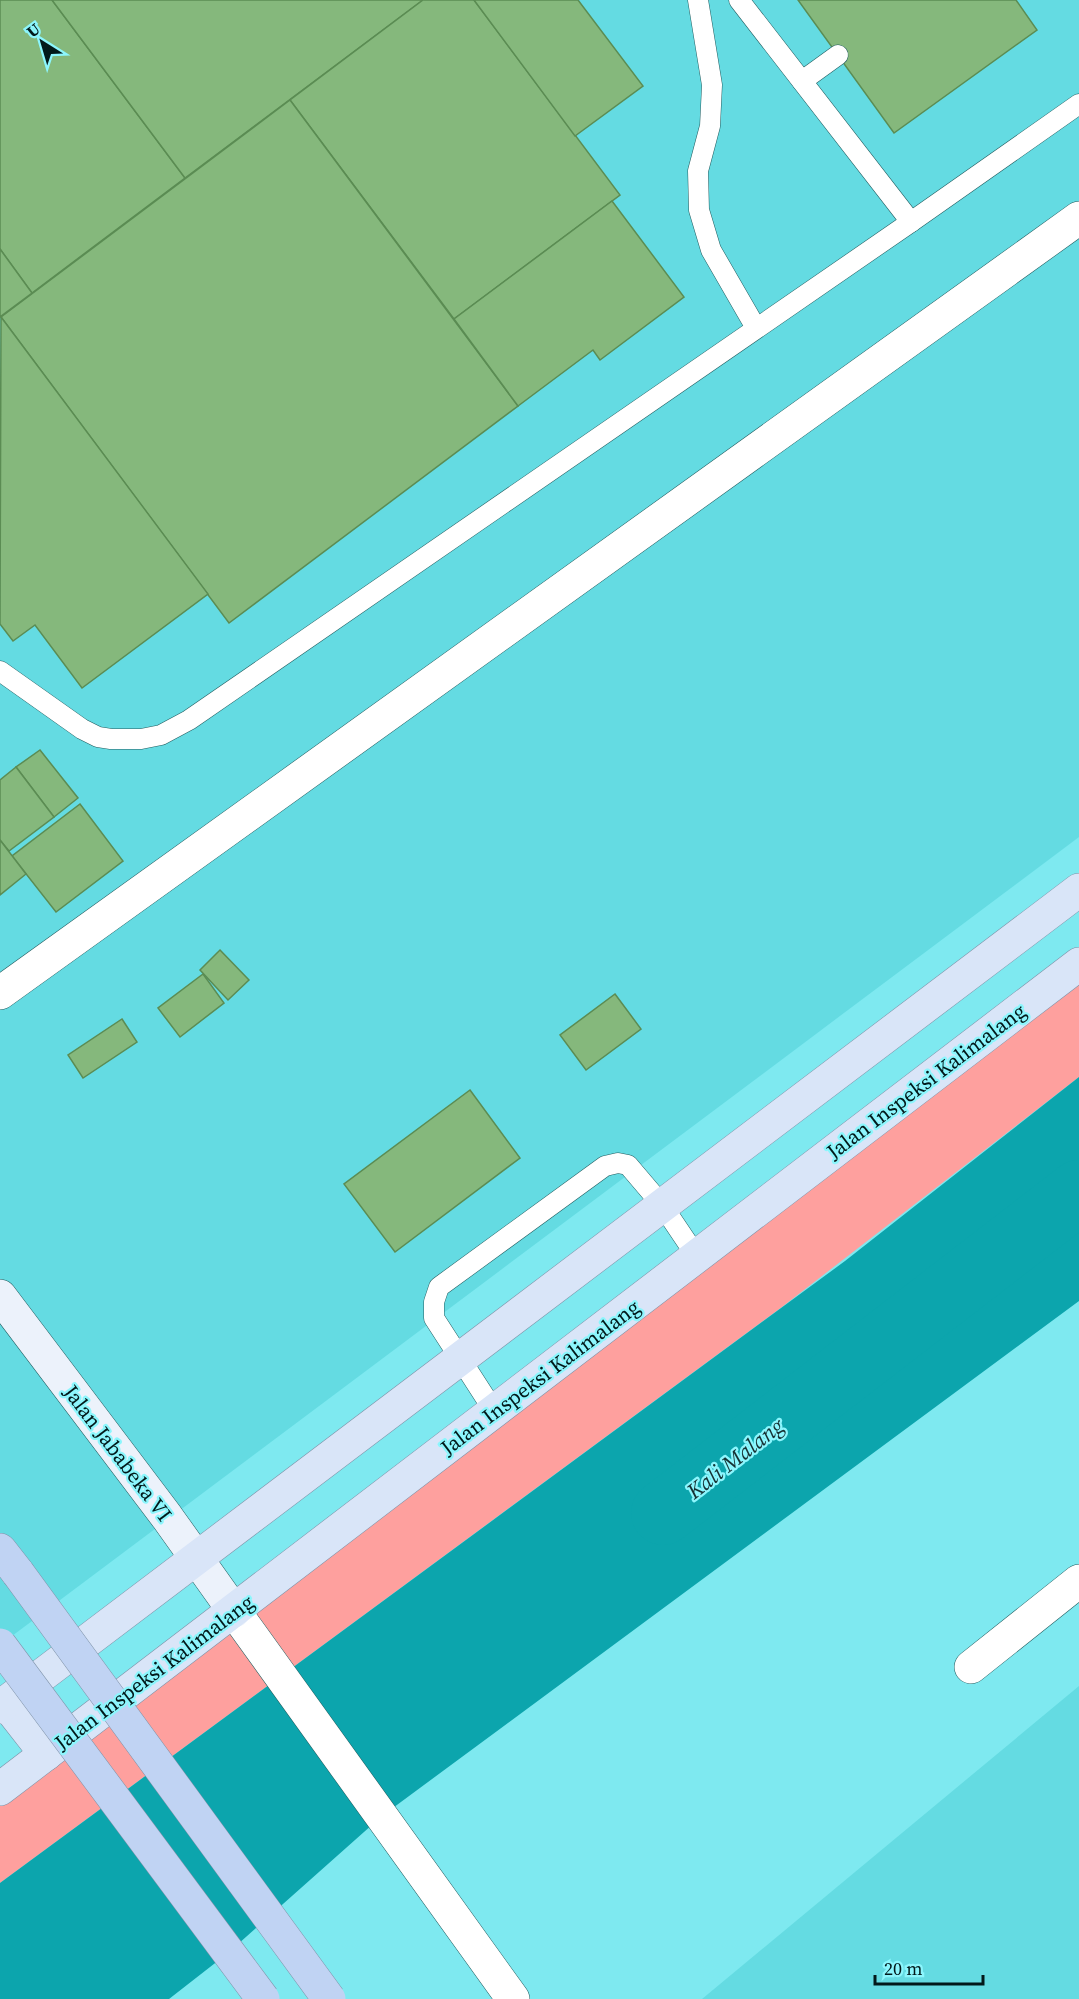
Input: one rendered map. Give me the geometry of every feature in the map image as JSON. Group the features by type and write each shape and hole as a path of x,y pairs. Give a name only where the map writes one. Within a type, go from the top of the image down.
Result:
{"highway":[{"path":"9,1562 330,1999"},
{"path":"0,1645 262,1999"}],"main road":[{"path":"46,1754 3,1705 1079,890"},
{"name":"Jalan Inspeksi Kalimalang","path":"0,1789 46,1754 241,1621 494,1411 1079,964"},
{"name":"Jalan Jababeka VI","path":"0,1296 241,1621"}],"street":[{"path":"0,993 1079,218"},
{"path":"971,1667 1079,1581"},
{"path":"241,1621 513,1999"}],"lane":[{"path":"698,0 712,85 710,126 698,171 699,210 711,250 756,328"},
{"path":"739,0 911,222"},
{"path":"802,81 838,55"},
{"path":"0,671 82,729 98,737 111,740 141,739 161,735 199,713 1079,104"},
{"path":"494,1411 434,1318 434,1302 439,1287 605,1166 618,1163 628,1165 662,1205 697,1257"}],"shaded area":[{"path":"0,0 1079,0 1079,837 0,1645"},
{"path":"1079,964 1079,1077 782,1307 0,1883 0,1789"},
{"path":"1079,1686 1079,1999 702,1999"}],"water":[{"path":"1079,1077 1079,1301 382,1816 228,1953 169,1999 0,1999 0,1883 845,1261"}],"building":[{"path":"0,0 52,0 185,178 32,293 0,249"},
{"path":"52,0 423,0 185,178"},
{"path":"423,0 474,0 620,195 454,319 290,100"},
{"path":"474,0 578,0 643,86 575,136"},
{"path":"798,0 1016,0 1037,30 894,133"},
{"path":"290,100 518,406 229,623 1,317"},
{"path":"612,201 684,297 600,360 593,350 518,406 454,319"},
{"path":"0,249 32,293 0,317"},
{"path":"1,317 208,594 82,688 35,625 13,641 0,624"},
{"path":"40,750 78,798 54,817 16,767"},
{"path":"16,767 54,817 9,851 0,840 0,780"},
{"path":"80,804 123,861 56,912 12,856"},
{"path":"0,840 26,874 0,895"},
{"path":"220,950 249,980 228,1000 200,970"},
{"path":"203,974 224,1003 180,1037 158,1008"},
{"path":"615,994 641,1029 586,1070 560,1035"},
{"path":"122,1019 137,1042 83,1078 68,1055"},
{"path":"470,1090 520,1158 395,1252 344,1184"}],"waterway":[{"name":"Kali Malang","path":"663,1513 1079,1192"}]}
